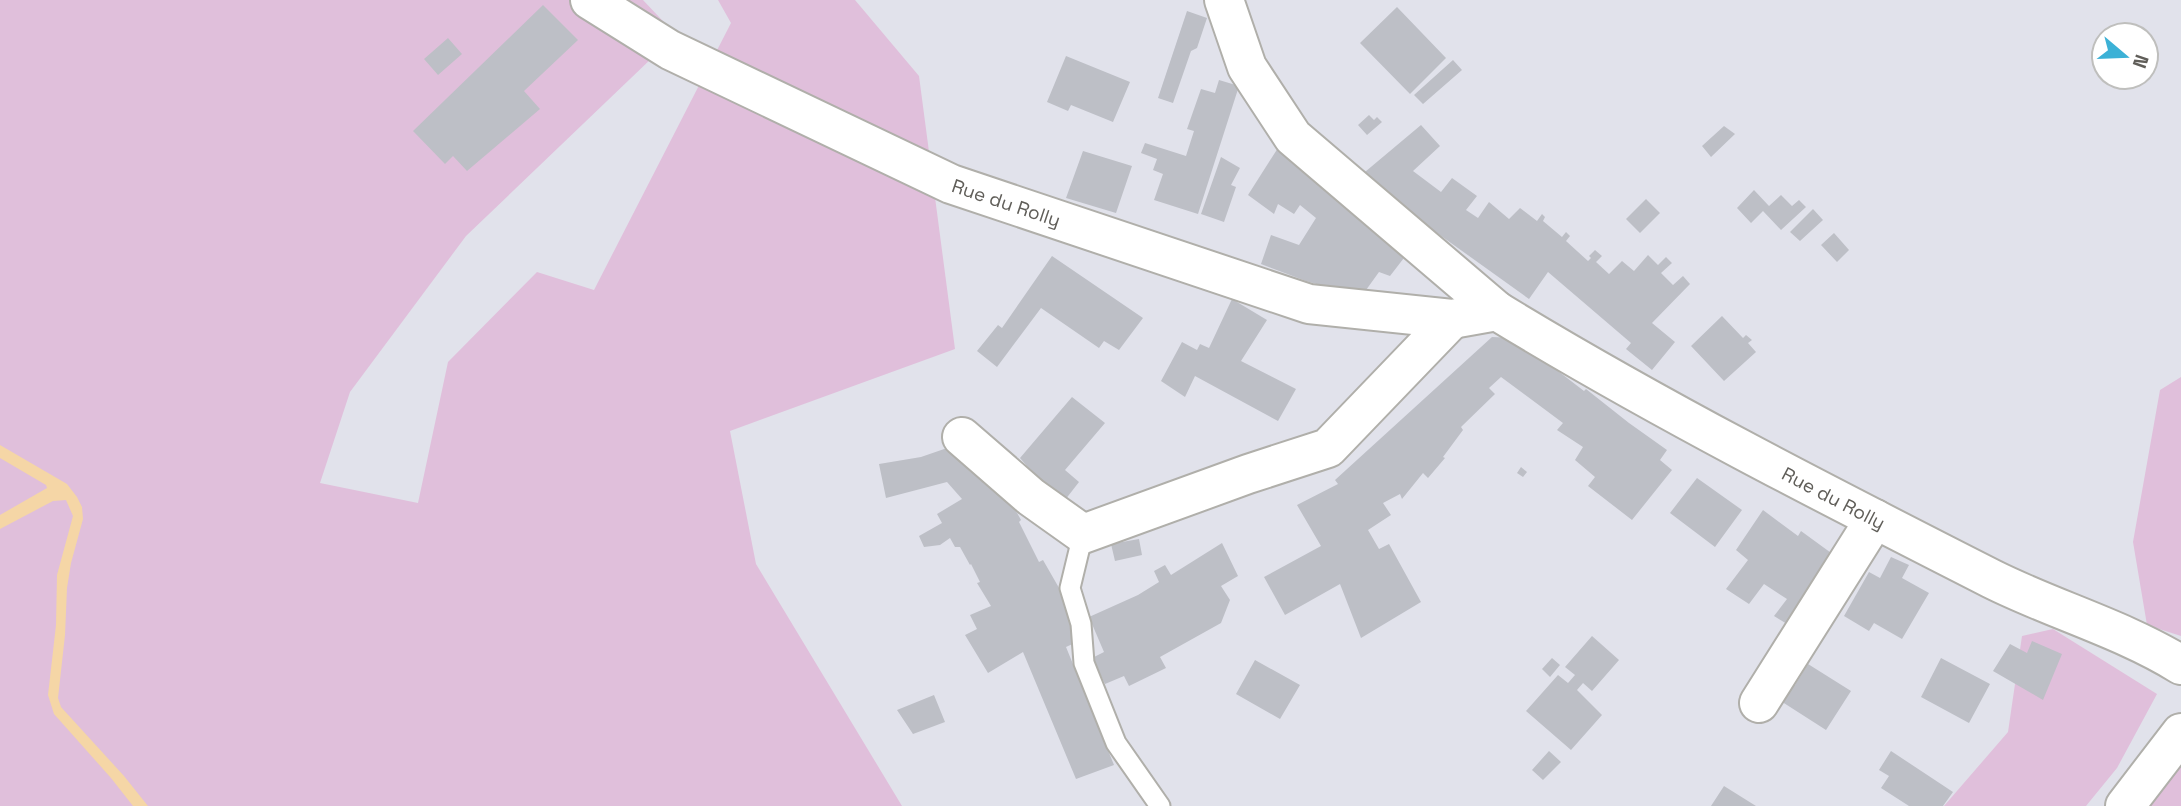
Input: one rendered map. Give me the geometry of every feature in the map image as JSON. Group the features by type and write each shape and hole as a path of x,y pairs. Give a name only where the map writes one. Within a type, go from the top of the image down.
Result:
{"street":[{"name":"Rue du Rolly","path":"590,0 670,50 951,184 1309,304 1451,319 1497,311"},
{"name":"Rue du Rolly","path":"1224,0 1247,67 1293,137 1497,311 1703,430 1996,581 2130,639 2181,665"},
{"path":"962,438 1031,497 1083,534 1328,448 1451,319"},
{"path":"1759,703 1875,519"},
{"path":"2124,806 2181,733"}],"lane":[{"path":"1083,534 1070,589 1081,624 1084,663 1116,743 1160,806"}],"shaded area":[{"path":"0,0 643,0 676,35 466,236 350,392 320,483 418,503 448,362 537,272 594,290 731,23 718,0 855,0 919,76 955,349 730,431 756,564 902,806 0,806"},
{"path":"2181,377 2181,636 2147,625 2133,542 2160,390"},
{"path":"0,445 67,484 82,507 83,519 67,588 58,698 61,707 148,806 133,806 54,714 48,695 56,625 57,575 73,516 66,500 53,501 0,529 0,515 47,488 0,458"},
{"path":"2053,629 2157,694 2117,768 2086,806 1944,806 2008,732 2022,636"},
{"path":"2181,762 2181,806 2147,806"}],"building":[{"path":"543,5 578,40 524,91 540,109 467,171 453,156 445,164 413,131"},
{"path":"1397,7 1446,58 1410,94 1360,43"},
{"path":"1187,11 1207,18 1197,48 1191,51 1173,103 1158,98"},
{"path":"448,38 462,54 438,75 424,59"},
{"path":"1066,56 1130,82 1113,122 1071,105 1068,111 1047,102"},
{"path":"1453,60 1462,70 1423,104 1414,95"},
{"path":"1219,80 1239,86 1198,214 1154,200 1163,174 1153,170 1157,159 1141,153 1145,143 1186,156 1194,131 1187,129 1201,89 1215,93"},
{"path":"1369,115 1382,122 1367,135 1358,125"},
{"path":"1421,125 1440,146 1413,171 1441,192 1452,178 1477,196 1466,210 1478,218 1489,202 1509,219 1520,208 1537,221 1542,214 1545,217 1543,221 1562,237 1566,232 1570,236 1566,241 1588,261 1595,250 1602,256 1596,262 1609,274 1622,261 1634,271 1648,255 1658,265 1666,257 1672,263 1661,273 1673,285 1683,276 1690,284 1652,323 1675,342 1652,370 1626,349 1631,343 1548,272 1529,299 1359,177"},
{"path":"1724,126 1735,134 1711,157 1702,146"},
{"path":"1283,140 1407,254 1390,276 1379,272 1361,297 1261,264 1271,235 1299,245 1316,218 1300,205 1294,214 1278,204 1274,214 1248,195"},
{"path":"1083,151 1132,166 1116,213 1066,198"},
{"path":"1221,157 1240,168 1231,185 1236,187 1224,222 1201,214"},
{"path":"1754,190 1769,206 1781,195 1792,206 1799,200 1806,207 1781,230 1763,211 1751,223 1737,208"},
{"path":"1646,199 1660,213 1640,233 1626,219"},
{"path":"1813,209 1823,220 1800,241 1790,232"},
{"path":"1834,233 1849,250 1837,262 1821,245"},
{"path":"1052,256 1143,318 1119,350 1104,341 1099,348 1041,308 997,367 977,351 998,325 1002,328"},
{"path":"1232,299 1267,320 1241,361 1296,389 1278,421 1195,376 1185,397 1161,381 1182,342 1197,350 1200,344 1209,348"},
{"path":"1722,316 1743,338 1746,335 1752,340 1748,343 1756,352 1724,381 1691,346"},
{"path":"1492,337 1515,338 1584,391 1586,389 1667,450 1660,460 1672,470 1632,520 1588,486 1595,477 1575,460 1583,447 1557,430 1563,423 1501,377 1489,388 1495,394 1461,427 1463,430 1443,457 1445,458 1428,478 1423,473 1402,499 1400,494 1383,503 1391,515 1368,530 1379,549 1389,544 1421,602 1361,638 1340,584 1285,615 1264,577 1321,546 1297,505 1338,484 1335,480"},
{"path":"1072,397 1105,423 1065,470 1079,482 1065,500 1045,487 1020,458"},
{"path":"950,447 998,479 1021,520 1019,522 1039,562 1043,560 1078,621 1079,641 1066,647 1114,765 1076,779 1023,652 988,673 965,635 977,629 970,615 991,606 977,583 980,582 960,547 955,547 950,538 940,545 924,547 919,536 942,523 937,514 962,499 947,482 886,498 879,464 921,457"},
{"path":"1521,467 1527,472 1523,477 1517,473"},
{"path":"1697,478 1742,510 1715,547 1670,513"},
{"path":"1763,510 1798,536 1801,531 1838,558 1792,627 1774,616 1787,599 1764,584 1749,604 1726,589 1748,560 1736,550"},
{"path":"1139,539 1142,555 1115,561 1111,544"},
{"path":"1222,543 1238,576 1221,586 1230,600 1221,623 1160,657 1166,668 1129,686 1124,676 1105,684 1092,658 1104,652 1089,617 1138,595 1159,582 1154,571 1165,565 1171,575"},
{"path":"1891,557 1909,565 1902,578 1929,593 1902,639 1874,623 1869,631 1844,616 1869,572 1880,578"},
{"path":"1592,636 1619,660 1592,691 1583,683 1577,690 1602,715 1571,750 1526,711 1558,675 1568,683 1575,675 1565,667"},
{"path":"2032,641 2062,654 2043,700 1993,671 2010,644 2027,653"},
{"path":"1552,658 1560,665 1550,677 1542,669"},
{"path":"1941,658 1990,684 1969,723 1921,697"},
{"path":"1255,660 1300,685 1280,719 1236,694"},
{"path":"1808,664 1851,691 1826,730 1770,694 1779,676 1795,685"},
{"path":"934,695 945,722 913,734 897,710"},
{"path":"1549,751 1561,762 1543,780 1532,770"},
{"path":"1891,751 1953,792 1943,806 1909,806 1881,788 1889,776 1879,770"},
{"path":"1724,786 1756,806 1711,806"}]}
